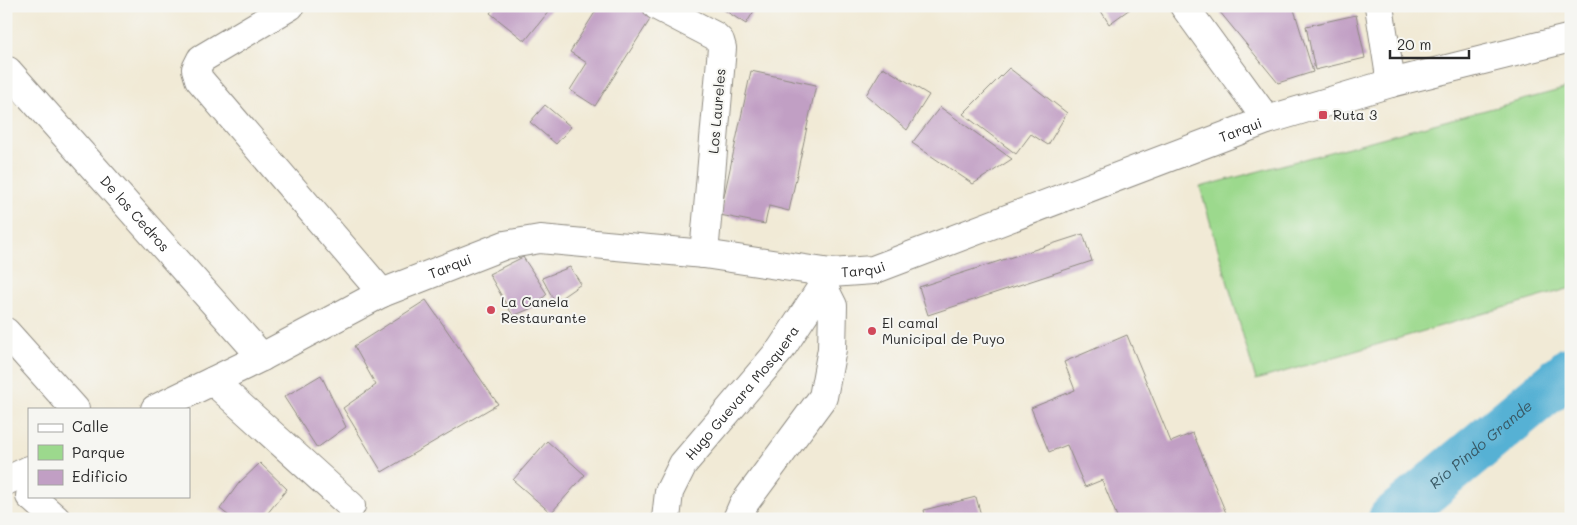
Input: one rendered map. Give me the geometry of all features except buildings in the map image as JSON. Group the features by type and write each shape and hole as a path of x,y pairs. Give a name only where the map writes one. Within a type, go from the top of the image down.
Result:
{"street":[{"path":"290,6 201,59 196,69 199,79 382,293"},
{"name":"Los Laureles","path":"657,6 715,36 720,41 722,48 704,254"},
{"path":"1184,6 1267,120"},
{"path":"1379,6 1391,83"},
{"name":"Tarqui","path":"156,408 262,357 382,293 505,245 540,239 704,254 827,279 873,270 1267,120 1391,83 1571,38"},
{"name":"De los Cedros","path":"8,71 262,357"},
{"path":"737,519 743,505 823,397 832,349 833,306 827,279"},
{"name":"Hugo Guevara Mosquera","path":"666,519 669,492 683,464 781,349 827,279"},
{"path":"6,332 75,408"},
{"path":"213,381 351,506"},
{"path":"35,498 56,519"}],"green space":[{"path":"1571,87 1571,288 1256,380 1200,187"}],"waterway":[{"name":"Río Pindo Grande","path":"1392,519 1571,370"}],"place":[{"name":"Ruta 3","path":"1323,115"},
{"name":"La Canela Restaurante","path":"491,310"},
{"name":"El camal Municipal de Puyo","path":"872,331"}]}
